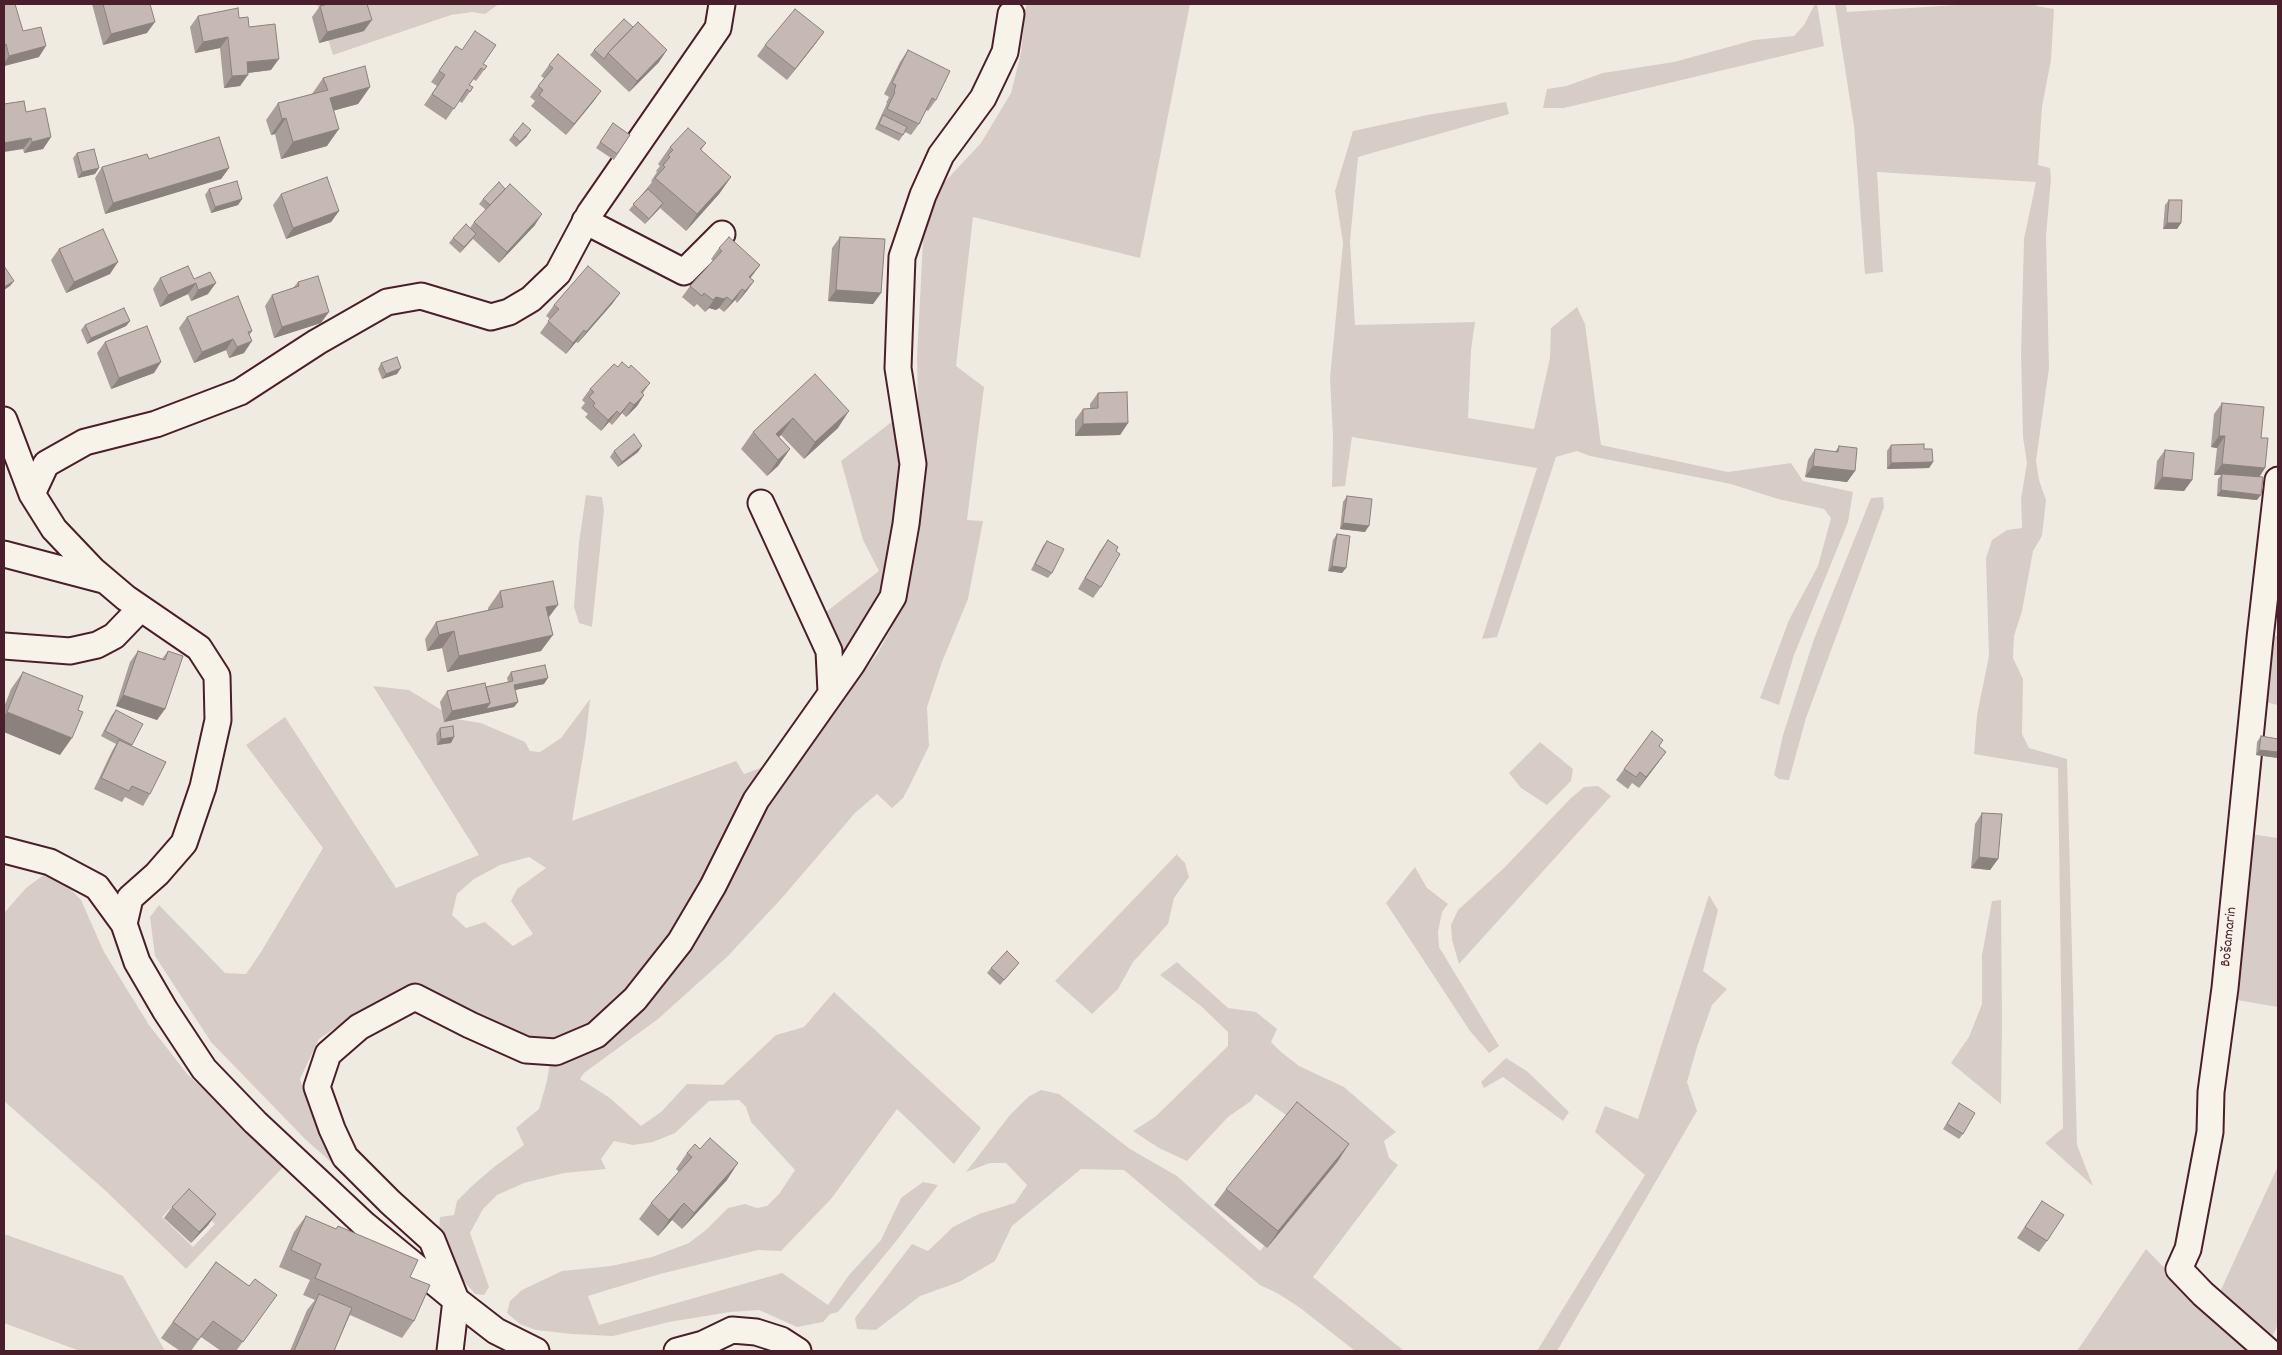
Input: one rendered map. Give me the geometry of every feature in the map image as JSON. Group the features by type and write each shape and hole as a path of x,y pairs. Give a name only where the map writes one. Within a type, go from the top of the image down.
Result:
{"street":[{"path":"32,494 46,464 86,442 156,424 240,392 317,342 387,302 421,296 491,317 509,312 531,299 558,273 585,221 720,16 736,4"},
{"path":"450,1351 456,1300 432,1240 345,1157 332,1129 317,1086 328,1054 359,1027 415,997 470,1025 526,1050 556,1052 596,1035 635,999 680,942 712,886 756,800 852,664 893,597 906,524 913,464 898,368 902,257 923,195 941,155 983,98 1004,52 1011,14"},
{"path":"585,221 684,272 722,234"},
{"path":"4,420 32,494 54,529 105,581 140,609 199,648 217,676 218,720 203,787 184,843 157,874 130,898 124,924"},
{"name":"Bošamarin","path":"2268,1351 2203,1294 2179,1269 2188,1249 2210,1132 2211,1092 2225,988 2260,638 2278,480"},
{"path":"761,503 829,651 831,692"},
{"path":"4,554 105,581"},
{"path":"4,646 70,650 97,645 114,636 140,609"},
{"path":"4,850 50,862 96,887 124,924 137,962 165,1010 204,1069 306,1172 365,1225 496,1331 536,1351"},
{"path":"677,1351 703,1344 732,1330 756,1332 781,1340 798,1351"}],"shaded area":[{"path":"317,4 499,4 485,14 472,12 451,15 333,55"},
{"path":"1026,4 1190,4 1140,258 973,217 956,366 984,387 967,520 983,521 968,599 942,662 927,707 929,746 903,798 892,808 877,794 855,813 781,899 727,957 658,1019 584,1073 580,1079 610,1098 641,1126 661,1112 687,1084 723,1085 776,1035 804,1027 834,992 981,1128 954,1164 897,1109 831,1199 781,1251 758,1250 660,1274 588,1296 599,1325 782,1273 828,1305 849,1275 881,1240 901,1198 923,1182 938,1185 897,1240 838,1312 830,1314 823,1322 797,1327 759,1310 730,1312 669,1322 613,1336 536,1330 520,1324 507,1313 510,1301 522,1290 562,1271 611,1266 652,1257 689,1243 707,1229 728,1208 745,1204 757,1208 767,1206 779,1194 795,1170 751,1122 746,1107 739,1100 709,1101 675,1133 653,1142 633,1145 614,1141 601,1159 606,1169 564,1173 524,1183 497,1195 483,1209 470,1233 489,1287 484,1295 475,1294 462,1279 439,1230 440,1217 454,1215 457,1201 473,1185 524,1145 516,1128 539,1109 547,1081 550,1061 597,1045 770,793 878,653 896,619 911,564 921,511 925,466 918,404 917,357 924,222 938,189 981,143 1011,93 1021,53"},
{"path":"1815,4 1817,4 1824,46 1564,108 1543,108 1547,89 1566,86 1603,73 1674,62 1754,40 1794,36 1804,25"},
{"path":"1835,4 1846,4 1847,12 1972,4 2035,4 2054,9 2051,60 2042,107 2038,165 2050,168 2051,179 2046,236 2049,368 2036,461 2039,480 2046,500 2042,536 2033,551 2022,611 2014,636 2013,658 2023,679 2022,734 2029,748 2067,759 2077,1145 2093,1186 2045,1143 2063,1128 2058,768 1974,754 1977,715 1989,656 1986,558 1992,540 2007,530 2022,528 2021,499 2027,463 2023,437 2021,353 2024,239 2036,182 1877,172 1883,272 1865,274 1854,126"},
{"path":"1506,102 1509,114 1358,157 1350,241 1355,325 1475,322 1471,350 1468,418 1534,429 1550,358 1551,328 1577,307 1585,324 1601,445 1728,472 1791,463 1803,481 1853,492 1848,522 1794,655 1779,705 1760,698 1789,620 1818,566 1831,518 1824,509 1778,499 1731,484 1590,456 1577,451 1556,457 1497,637 1482,639 1537,468 1352,437 1345,486 1332,487 1333,437 1330,378 1343,243 1335,191 1353,131 1427,115"},
{"path":"898,417 903,486 884,589 847,661 840,657 822,615 879,571 863,540 841,461"},
{"path":"586,495 602,497 604,510 592,627 579,623 574,607 579,542"},
{"path":"1883,497 1884,507 1806,718 1789,780 1779,779 1774,775 1783,735 1814,639 1871,498"},
{"path":"2271,635 2278,636 2278,705 2264,702"},
{"path":"373,686 409,690 456,719 481,723 525,742 530,751 540,752 561,738 590,699 586,737 572,821 736,761 744,774 766,766 679,931 630,991 588,1029 546,1040 515,1033 415,997 368,1006 319,1039 300,1079 309,1108 341,1163 338,1168 306,1140 211,1042 155,956 150,917 159,905 225,973 246,974 261,952 323,848 246,745 285,717 396,888 479,855","holes":["529,857 546,868 517,889 511,901 533,934 513,946 485,922 466,928 452,915 457,894 474,879 500,865"]},
{"path":"1540,742 1573,769 1571,781 1547,805 1521,788 1509,773"},
{"path":"1598,786 1611,796 1459,964 1452,940 1451,925 1458,910 1504,868 1570,799 1584,787"},
{"path":"2251,834 2278,838 2278,1007 2231,999"},
{"path":"1179,852 1177,855 1185,863 1189,877 1174,898 1168,924 1133,962 1118,989 1092,1014 1055,981"},
{"path":"1415,867 1427,888 1448,904 1442,912 1438,932 1439,947 1499,1046 1489,1053 1470,1031 1386,903"},
{"path":"49,871 60,878 81,900 104,952 149,1025 188,1075 286,1164 186,1269 107,1192 4,1101 4,913 26,888","holes":["183,1195 215,1224 193,1247 162,1217"]},
{"path":"1709,895 1718,910 1703,971 1727,989 1712,1005 1687,1082 1697,1111 1557,1351 1537,1351 1645,1175 1595,1132 1605,1106 1638,1119"},
{"path":"2001,900 2001,1104 1951,1063 1969,1037 1982,1004 1982,955 1992,901"},
{"path":"1177,962 1228,1008 1256,1012 1277,1029 1271,1042 1281,1052 1299,1066 1344,1087 1396,1132 1384,1141 1389,1158 1398,1165 1313,1277 1404,1351 1355,1351 1299,1307 1260,1285 1124,1170 1081,1169 1012,1226 995,1261 959,1282 920,1296 876,1330 857,1329 855,1318 912,1244 928,1251 953,1227 979,1214 1015,1203 1027,1185 1006,1163 990,1163 966,1172 1010,1115 1028,1097 1041,1090 1059,1094 1130,1149 1177,1176 1260,1251 1342,1154 1256,1094 1251,1101 1228,1117 1187,1161 1159,1148 1133,1131 1155,1117 1228,1046 1228,1032 1201,1006 1160,975"},
{"path":"1506,1058 1528,1072 1569,1112 1563,1121 1503,1077 1484,1088 1481,1082"},
{"path":"2278,1166 2278,1324 2270,1342 2218,1296"},
{"path":"4,1234 123,1276 165,1351 80,1351 4,1323"},
{"path":"2146,1249 2194,1298 2256,1351 2077,1351"}],"building":[{"path":"4,4 15,4 23,31 41,27 46,46 9,56 6,44 4,45"},
{"path":"103,4 150,4 155,22 111,34"},
{"path":"328,4 367,4 372,20 327,32 320,6"},
{"path":"238,8 239,18 248,17 249,27 275,24 279,59 247,62 248,75 232,76 228,37 203,42 198,16"},
{"path":"795,9 824,32 795,69 765,45"},
{"path":"624,19 633,27 604,59 594,50"},
{"path":"638,22 667,50 637,81 608,53"},
{"path":"475,31 496,45 483,64 487,66 484,70 481,68 469,85 473,87 470,92 467,89 454,109 432,94 445,75 439,71 456,46 462,50"},
{"path":"908,50 950,71 936,100 932,98 919,124 887,109 895,92 896,85 892,83"},
{"path":"558,54 601,91 574,124 539,95 543,90 538,86 553,68 549,65"},
{"path":"365,66 370,87 330,98 339,129 293,142 286,118 282,119 278,103 328,90 323,78"},
{"path":"24,101 26,112 45,108 51,137 32,142 31,138 4,143 4,104"},
{"path":"883,115 907,127 903,135 879,124"},
{"path":"523,123 531,130 520,142 513,135"},
{"path":"613,123 630,135 617,154 600,142"},
{"path":"688,128 706,143 700,149 731,177 697,214 655,178 665,167 663,165 670,157 668,155 673,150 670,147"},
{"path":"219,137 229,168 113,203 102,167 147,154 149,159"},
{"path":"94,149 99,168 82,172 77,153"},
{"path":"327,177 339,211 293,228 281,194"},
{"path":"237,181 242,199 215,207 209,189"},
{"path":"499,182 505,189 490,205 483,199"},
{"path":"510,184 542,214 507,252 474,222"},
{"path":"648,189 663,203 649,219 633,204"},
{"path":"2169,200 2182,200 2181,223 2167,223"},
{"path":"466,224 476,234 464,247 453,238"},
{"path":"103,229 118,262 74,282 59,249"},
{"path":"729,237 760,265 749,277 754,281 745,291 742,289 732,301 727,297 724,299 716,297 713,300 704,293 702,296 690,286 722,251 719,248"},
{"path":"840,237 885,239 881,293 836,290"},
{"path":"4,266 14,281 4,287"},
{"path":"188,266 194,279 210,272 216,283 198,290 196,283 168,295 160,278"},
{"path":"588,266 620,293 586,332 584,330 573,343 548,321 559,309 554,305"},
{"path":"318,276 329,312 282,327 272,295 299,286 298,282"},
{"path":"238,296 252,331 248,332 252,341 237,347 233,339 202,352 187,317"},
{"path":"124,308 130,321 91,338 85,325"},
{"path":"147,326 161,362 119,378 105,342"},
{"path":"397,357 401,368 386,374 381,363"},
{"path":"622,362 629,368 631,365 650,383 641,392 644,395 634,405 630,402 620,414 617,411 608,420 593,406 595,403 589,397 594,392 590,389 614,364 618,367"},
{"path":"815,374 849,411 815,442 793,418 776,434 790,449 778,460 753,432"},
{"path":"1127,392 1128,423 1083,424 1083,409 1098,408 1098,393"},
{"path":"2222,403 2264,407 2261,438 2268,438 2265,468 2222,464 2225,436 2219,436"},
{"path":"634,434 642,446 622,462 614,451"},
{"path":"1924,444 1924,449 1932,449 1933,462 1891,463 1891,445"},
{"path":"1839,446 1857,448 1855,471 1813,466 1815,449 1838,452"},
{"path":"2165,450 2194,453 2192,480 2162,477"},
{"path":"2222,474 2263,477 2261,495 2221,490"},
{"path":"1347,496 1372,499 1369,526 1343,523"},
{"path":"1337,534 1350,536 1346,568 1332,566"},
{"path":"1108,540 1118,547 1116,551 1120,554 1101,587 1085,578"},
{"path":"1047,541 1064,549 1052,573 1035,564"},
{"path":"553,581 558,605 546,607 553,635 459,656 454,631 439,635 436,622 503,607 500,591"},
{"path":"138,651 165,660 168,651 183,656 165,709 123,695"},
{"path":"545,665 548,678 514,685 518,702 486,709 490,703 486,687 513,681 511,672"},
{"path":"23,672 83,696 78,710 83,712 72,738 7,712"},
{"path":"485,683 490,703 452,711 447,691"},
{"path":"116,710 143,724 132,745 105,731"},
{"path":"453,726 454,737 441,739 440,728"},
{"path":"1652,731 1663,740 1659,746 1666,752 1646,777 1640,772 1636,777 1624,769"},
{"path":"2261,736 2278,739 2278,752 2259,750"},
{"path":"119,740 166,762 150,794 132,786 129,791 101,778"},
{"path":"1982,813 2002,814 1998,859 1979,857"},
{"path":"1007,951 1019,963 1004,980 991,968"},
{"path":"1297,1102 1349,1144 1278,1231 1226,1189"},
{"path":"1959,1103 1975,1113 1963,1134 1947,1124"},
{"path":"710,1138 738,1163 694,1213 684,1203 669,1220 651,1203 692,1157 687,1153 695,1144 700,1149"},
{"path":"189,1189 216,1214 199,1232 172,1207"},
{"path":"2042,1201 2064,1215 2047,1241 2025,1227"},
{"path":"306,1216 336,1229 338,1226 418,1260 410,1277 430,1285 414,1321 315,1278 321,1264 291,1250"},
{"path":"216,1262 249,1286 255,1279 277,1295 243,1342 213,1321 198,1340 173,1322"},
{"path":"319,1294 352,1308 334,1351 294,1351"}]}
